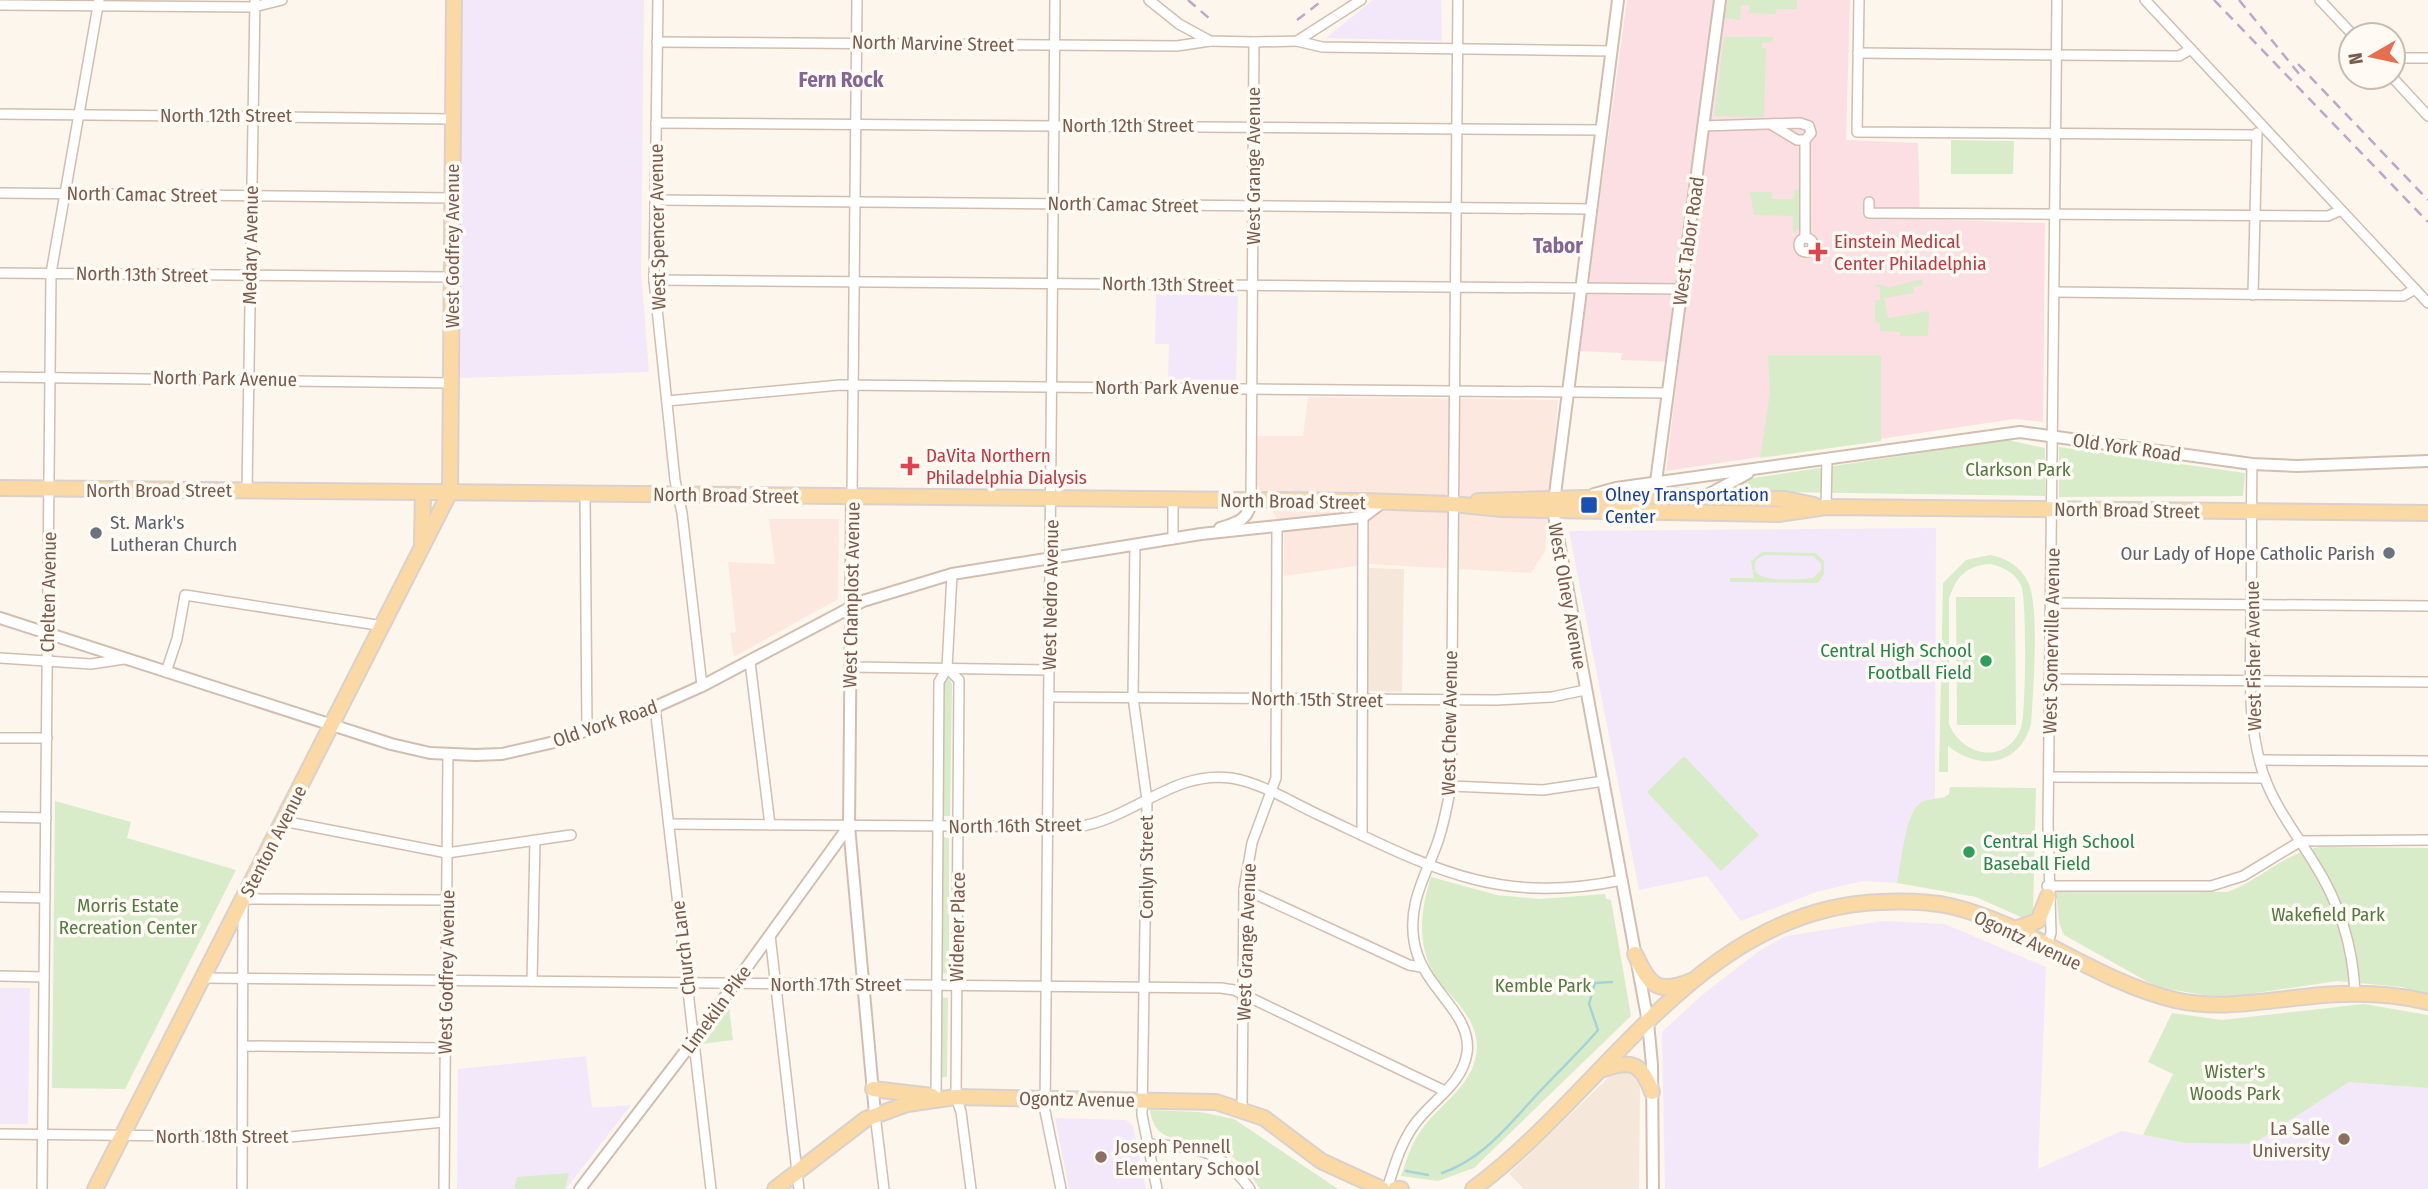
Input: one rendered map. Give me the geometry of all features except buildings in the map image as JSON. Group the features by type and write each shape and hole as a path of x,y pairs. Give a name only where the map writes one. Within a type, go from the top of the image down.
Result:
{"main road":[{"name":"West Godfrey Avenue","path":"450,492 454,0"},
{"name":"North Broad Street","path":"0,488 1452,503 1503,498 1554,504 1778,514 1826,507 2428,513"},
{"path":"418,560 422,536 423,492"},
{"name":"Stenton Avenue","path":"96,1189 418,560 450,492"},
{"name":"North Broad Street","path":"1554,504 1587,497 1702,498 1785,499 1826,507"},
{"path":"2012,930 2038,921 2048,891"},
{"name":"Ogontz Avenue","path":"1474,1189 1648,1022 1724,954 1787,920 1827,907 1905,901 1949,906 1992,919 2093,971 2175,1000 2214,1005 2256,1004 2355,993 2428,1002"},
{"path":"1635,954 1644,974 1654,985 1672,986 1696,978"},
{"path":"1600,1070 1620,1063 1635,1066 1644,1074 1652,1092"},
{"path":"873,1089 926,1093 936,1098"},
{"name":"Ogontz Avenue","path":"775,1189 853,1126 875,1114 936,1098 956,1097 1192,1100 1242,1109 1282,1130 1341,1173 1382,1189"},
{"path":"1395,1189 1401,1189"}],"street":[{"path":"0,5 254,3 282,0"},
{"name":"West Spencer Avenue","path":"658,0 654,280 702,686"},
{"name":"West Champlost Avenue","path":"857,0 849,826 884,1189"},
{"name":"West Nedro Avenue","path":"1055,0 1045,1111 1061,1189"},
{"path":"1149,0 1180,24 1210,41"},
{"path":"1297,41 1362,0"},
{"path":"1456,286 1458,0"},
{"name":"West Olney Avenue","path":"1618,0 1554,504 1648,1022 1653,1189"},
{"name":"West Tabor Road","path":"1656,482 1720,0"},
{"path":"1858,0 1857,132 2255,135 2264,127"},
{"name":"West Somerville Avenue","path":"2047,946 2051,933 2048,891 2049,679 2057,0"},
{"path":"2145,0 2428,303"},
{"path":"2320,0 2340,21"},
{"name":"Chelten Avenue","path":"42,1189 51,273 99,3"},
{"name":"Medary Avenue","path":"247,490 254,3"},
{"name":"North Marvine Street","path":"657,42 1177,46 1210,41 1297,41"},
{"path":"1297,41 1322,47 1611,51"},
{"name":"West Grange Avenue","path":"1251,500 1254,42"},
{"path":"1858,53 2179,56 2191,49"},
{"path":"2407,58 2428,58"},
{"path":"2405,91 2428,116"},
{"name":"North 12th Street","path":"0,114 453,119"},
{"name":"North 12th Street","path":"656,123 855,122 1601,130"},
{"path":"1703,126 1806,124 1811,133 1805,140 1805,238"},
{"path":"1773,125 1797,140 1805,140"},
{"path":"2253,295 2255,135"},
{"name":"North Camac Street","path":"0,193 452,198"},
{"name":"North Camac Street","path":"655,200 1591,209"},
{"path":"1869,202 1869,213 2328,216 2341,210"},
{"name":"North 13th Street","path":"0,273 452,277"},
{"name":"North 13th Street","path":"654,280 1681,289"},
{"name":"West Chew Avenue","path":"1387,1189 1407,1136 1460,1075 1468,1043 1457,1014 1435,990 1421,967 1413,938 1412,913 1426,866 1442,828 1451,786 1456,286"},
{"path":"2055,292 2403,296 2415,289"},
{"name":"North Park Avenue","path":"0,377 248,378 451,383"},
{"name":"North Park Avenue","path":"667,401 853,385 1668,393"},
{"name":"Old York Road","path":"1587,497 1616,488 2020,432 2252,464 2297,466 2428,461"},
{"path":"1826,507 1827,459"},
{"name":"West Fisher Avenue","path":"2252,464 2251,719 2265,778 2324,878 2342,919 2355,993"},
{"path":"1702,498 1754,470"},
{"path":"584,494 587,730"},
{"path":"1173,499 1173,538"},
{"name":"Old York Road","path":"1201,534 1241,521 1250,510 1251,500"},
{"path":"1362,835 1363,501"},
{"name":"Old York Road","path":"0,618 410,750 448,755 525,750 655,706 702,686 863,601 952,574 1201,534 1363,517 1383,502"},
{"name":"West Grange Avenue","path":"1242,1109 1244,889 1252,843 1276,778 1277,528"},
{"name":"Conlyn Street","path":"1135,545 1133,697 1147,800 1142,1115 1157,1189"},
{"name":"Widener Place","path":"936,1098 939,682 947,668 952,574"},
{"path":"166,672 177,639 185,595 383,626"},
{"path":"2050,603 2428,606"},
{"path":"0,657 91,664 126,659"},
{"path":"750,662 770,825"},
{"path":"850,667 1049,670"},
{"name":"Widener Place","path":"947,668 959,680 956,1097 961,1112 971,1189"},
{"path":"2049,679 2428,682"},
{"name":"North 15th Street","path":"1049,697 1533,699 1586,690"},
{"name":"Church Lane","path":"655,706 711,1189"},
{"path":"0,738 47,738"},
{"name":"West Godfrey Avenue","path":"444,1189 448,755"},
{"path":"2260,760 2428,761"},
{"path":"2049,777 2265,778"},
{"name":"North 16th Street","path":"668,824 958,827 1089,825 1122,814 1173,785 1203,778 1232,778 1272,792 1426,866 1480,883 1535,890 1575,889 1622,880"},
{"path":"1451,786 1543,790 1604,781"},
{"path":"0,817 47,818"},
{"path":"283,821 447,853 571,835"},
{"name":"Limekiln Pike","path":"580,1189 694,1040 849,826"},
{"path":"2048,891 2211,886 2249,873 2301,841 2428,840"},
{"path":"532,981 535,841"},
{"path":"1244,889 1409,965 1421,967"},
{"path":"0,897 45,898"},
{"path":"242,1189 243,899 447,900"},
{"path":"770,935 799,1189"},
{"path":"0,976 44,977"},
{"name":"North 17th Street","path":"204,978 1221,988 1445,1091"},
{"path":"243,1046 445,1048"},
{"name":"North 18th Street","path":"0,1135 241,1138 311,1136 444,1122"},
{"path":"1147,1143 1191,1147 1216,1155 1238,1173 1250,1189"}],"shaded area":[{"path":"463,0 644,0 641,272 649,372 460,378"},
{"path":"1373,0 1441,0 1442,41 1326,38"},
{"name":"Einstein Medical Center Philadelphia","path":"1627,0 1850,0 1846,140 1918,143 1920,219 2045,223 2043,422 2014,419 1666,471 1679,362 1621,360 1622,353 1579,351"},
{"path":"1156,294 1238,296 1236,380 1168,379 1169,344 1155,344"},
{"path":"1308,397 1558,400 1545,551 1531,573 1370,564 1284,576 1284,531 1257,485 1256,436 1303,436"},
{"path":"769,519 839,519 838,599 734,657 730,633 736,632 728,562 775,564"},
{"path":"1936,528 1935,800 1930,799 1913,812 1897,883 1863,881 1816,892 1741,921 1707,876 1639,890 1569,531"},
{"path":"1369,568 1404,569 1402,692 1367,691"},
{"path":"1883,921 1945,924 2046,967 2038,1169 2121,1131 2185,1143 2253,1144 2349,1081 2428,1088 2428,1189 1665,1189 1662,1032 1702,995 1759,951 1786,936"},
{"path":"0,988 30,988 28,1124 0,1124"},
{"path":"586,1056 592,1108 631,1105 566,1189 457,1189 458,1069"},
{"path":"1624,1069 1634,1073 1640,1084 1639,1189 1524,1189 1509,1174 1616,1070"},
{"name":"Joseph Pennell Elementary School","path":"1055,1118 1126,1120 1133,1126 1146,1189 1069,1189"}],"green space":[{"path":"1728,0 1797,0 1797,9 1776,9 1776,14 1749,13 1749,5 1741,5 1740,20 1725,18"},
{"path":"1724,37 1773,37 1773,42 1762,43 1762,48 1766,48 1764,117 1714,116"},
{"path":"1951,140 2014,141 2013,174 1951,174"},
{"path":"1803,189 1802,225 1793,234 1793,216 1754,215 1750,192 1772,192 1772,199 1794,199 1794,190"},
{"path":"1922,279 1923,285 1913,287 1914,293 1884,298 1888,318 1929,311 1928,336 1900,336 1900,332 1880,331 1880,323 1875,322 1875,301 1880,300 1880,287 1876,287 1876,284 1890,287"},
{"path":"1768,355 1881,355 1881,441 1760,458 1770,393"},
{"name":"Clarkson Park","path":"2007,440 2045,448 2045,496 1721,491 1739,480"},
{"path":"2059,447 2245,473 2243,496 2059,497"},
{"path":"1762,552 1816,553 1824,561 1824,574 1818,583 1730,582 1730,578 1754,578 1751,561","holes":["1765,555 1813,556 1821,563 1821,570 1813,578 1774,579 1758,574 1755,568 1757,559"]},
{"path":"1990,555 2002,558 2017,567 2028,582 2032,594 2035,630 2031,724 2018,749 1997,760 1972,759 1948,746 1948,772 1939,772 1943,583 1966,560","holes":["1982,565 1995,565 2015,577 2023,594 2024,701 2021,728 2014,740 2005,748 1984,752 1964,743 1955,735 1949,724 1949,599 1963,574"]},
{"name":"Central High School Football Field","path":"1956,597 2015,597 2016,725 1957,725"},
{"path":"948,676 952,684 950,816 943,816 944,683"},
{"path":"1684,756 1759,835 1721,871 1647,792"},
{"name":"Central High School Baseball Field","path":"1950,787 2036,788 2033,914 2023,918 1976,897 1897,883 1907,829 1914,810 1923,802 1949,794"},
{"name":"Morris Estate Recreation Center","path":"55,801 131,822 127,838 236,870 125,1089 52,1088"},
{"path":"942,837 949,838 949,974 942,973"},
{"name":"Wakefield Park","path":"2320,847 2428,848 2428,995 2402,987 2337,981 2237,996 2203,995 2157,987 2064,935 2059,923 2056,891 2228,892 2294,855"},
{"name":"Kemble Park","path":"1431,877 1497,895 1540,899 1605,894 1606,899 1611,900 1631,1016 1474,1168 1438,1181 1401,1176 1417,1137 1456,1093 1471,1071 1477,1045 1471,1022 1437,978 1425,951 1422,922"},
{"path":"941,997 948,998 947,1077 940,1077"},
{"name":"Wister's Woods Park","path":"2364,1004 2428,1015 2428,1088 2349,1082 2253,1144 2185,1143 2143,1135 2173,1074 2148,1062 2172,1013 2222,1020"},
{"path":"729,1007 733,1040 702,1044"},
{"path":"1150,1110 1200,1112 1234,1119 1338,1189 1260,1189 1251,1175 1228,1153 1202,1143 1173,1138 1158,1130"},
{"path":"569,1173 565,1189 514,1189 517,1177"}],"waterway":[{"path":"1442,1173 1472,1158 1485,1148 1592,1037 1598,1030 1589,1004 1595,983 1612,982"},
{"path":"1406,1171 1428,1175"}],"railway":[{"path":"1188,0 1210,19"},
{"path":"1297,20 1323,0"},
{"path":"2214,0 2428,222"},
{"path":"2239,0 2300,75"},
{"path":"2298,64 2428,200"}],"place":[{"name":"Einstein Medical Center Philadelphia","path":"1818,252"},
{"name":"DaVita Northern Philadelphia Dialysis","path":"910,466"},
{"name":"Olney Transportation Center","path":"1589,505"},
{"name":"St. Mark's Lutheran Church","path":"96,533"},
{"name":"Our Lady of Hope Catholic Parish","path":"2389,553"},
{"name":"Central High School Football Field","path":"1986,661"},
{"name":"Central High School Baseball Field","path":"1969,852"},
{"name":"La Salle University","path":"2344,1139"},
{"name":"Joseph Pennell Elementary School","path":"1101,1157"}],"district":[{"name":"Fern Rock","path":"841,80"},
{"name":"Tabor","path":"1558,246"}]}
